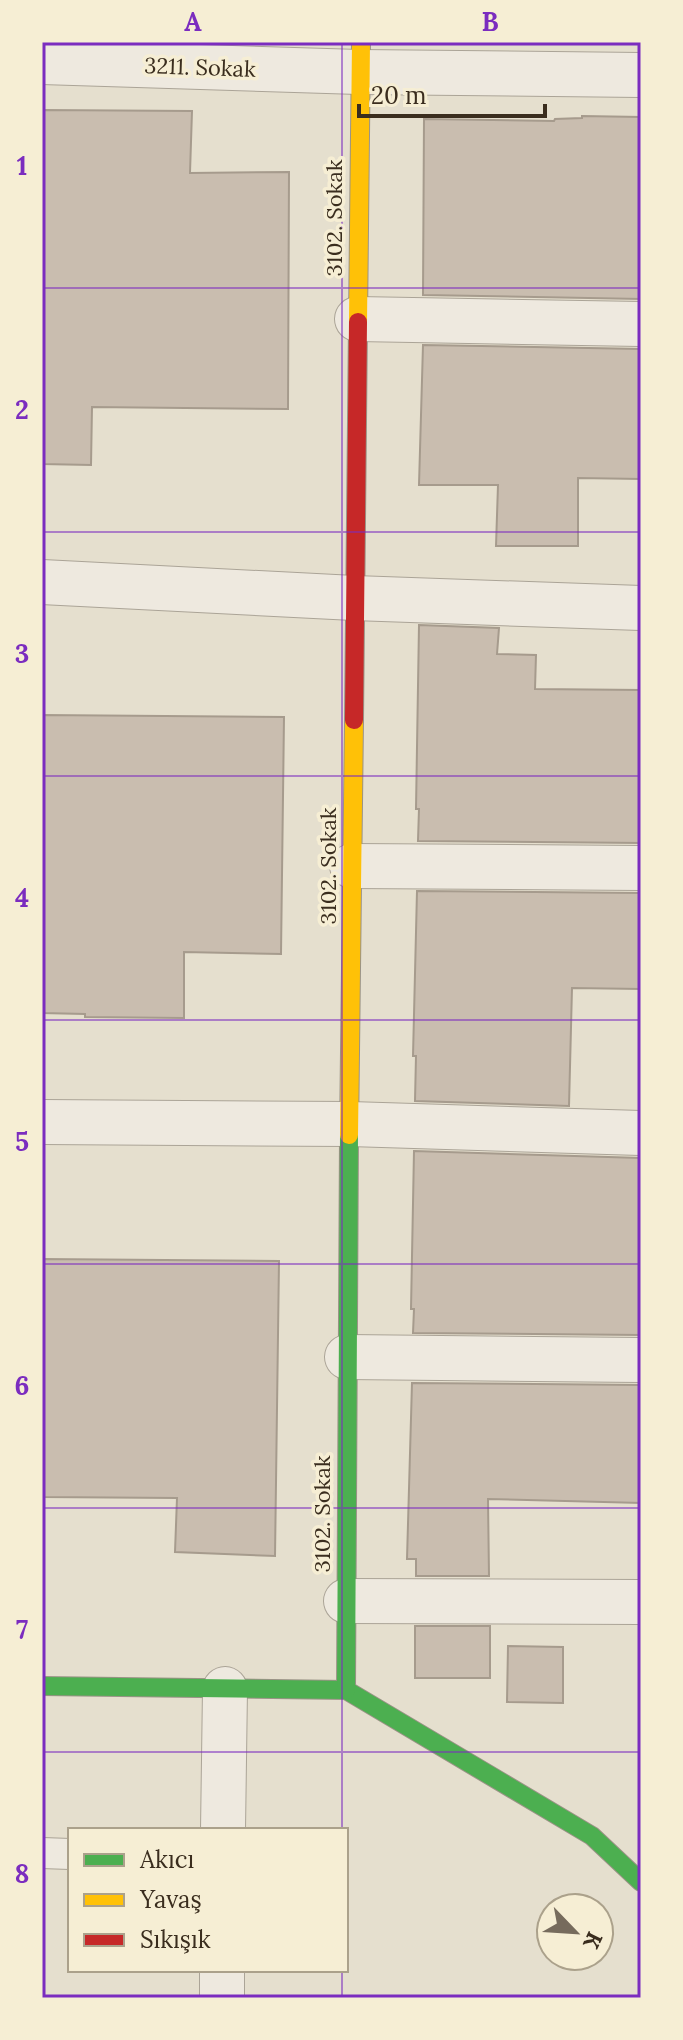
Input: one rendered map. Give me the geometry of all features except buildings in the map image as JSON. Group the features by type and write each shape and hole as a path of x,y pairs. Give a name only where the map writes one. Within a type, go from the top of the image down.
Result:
{"street":[{"name":"3211. Sokak","path":"42,62 360,57 641,75"},
{"name":"3102. Sokak","path":"346,1690 360,57"},
{"path":"357,319 641,324"},
{"path":"42,582 354,598 641,608"},
{"path":"352,866 641,868"},
{"path":"42,1122 350,1124 641,1133"},
{"path":"347,1357 641,1360"},
{"path":"346,1601 641,1602"},
{"path":"42,1686 346,1690 592,1836 641,1882"},
{"path":"223,1828 225,1689"},
{"path":"222,1972 222,1998"}],"lane":[{"path":"42,1853 68,1854"}],"traffic: fast":[{"path":"346,1690 349,1135"},
{"path":"42,1686 346,1690 592,1836 641,1882"}],"traffic: slow":[{"path":"358,322 361,42"},
{"path":"349,1135 354,720"}],"traffic: jam":[{"path":"354,720 358,322"}]}
